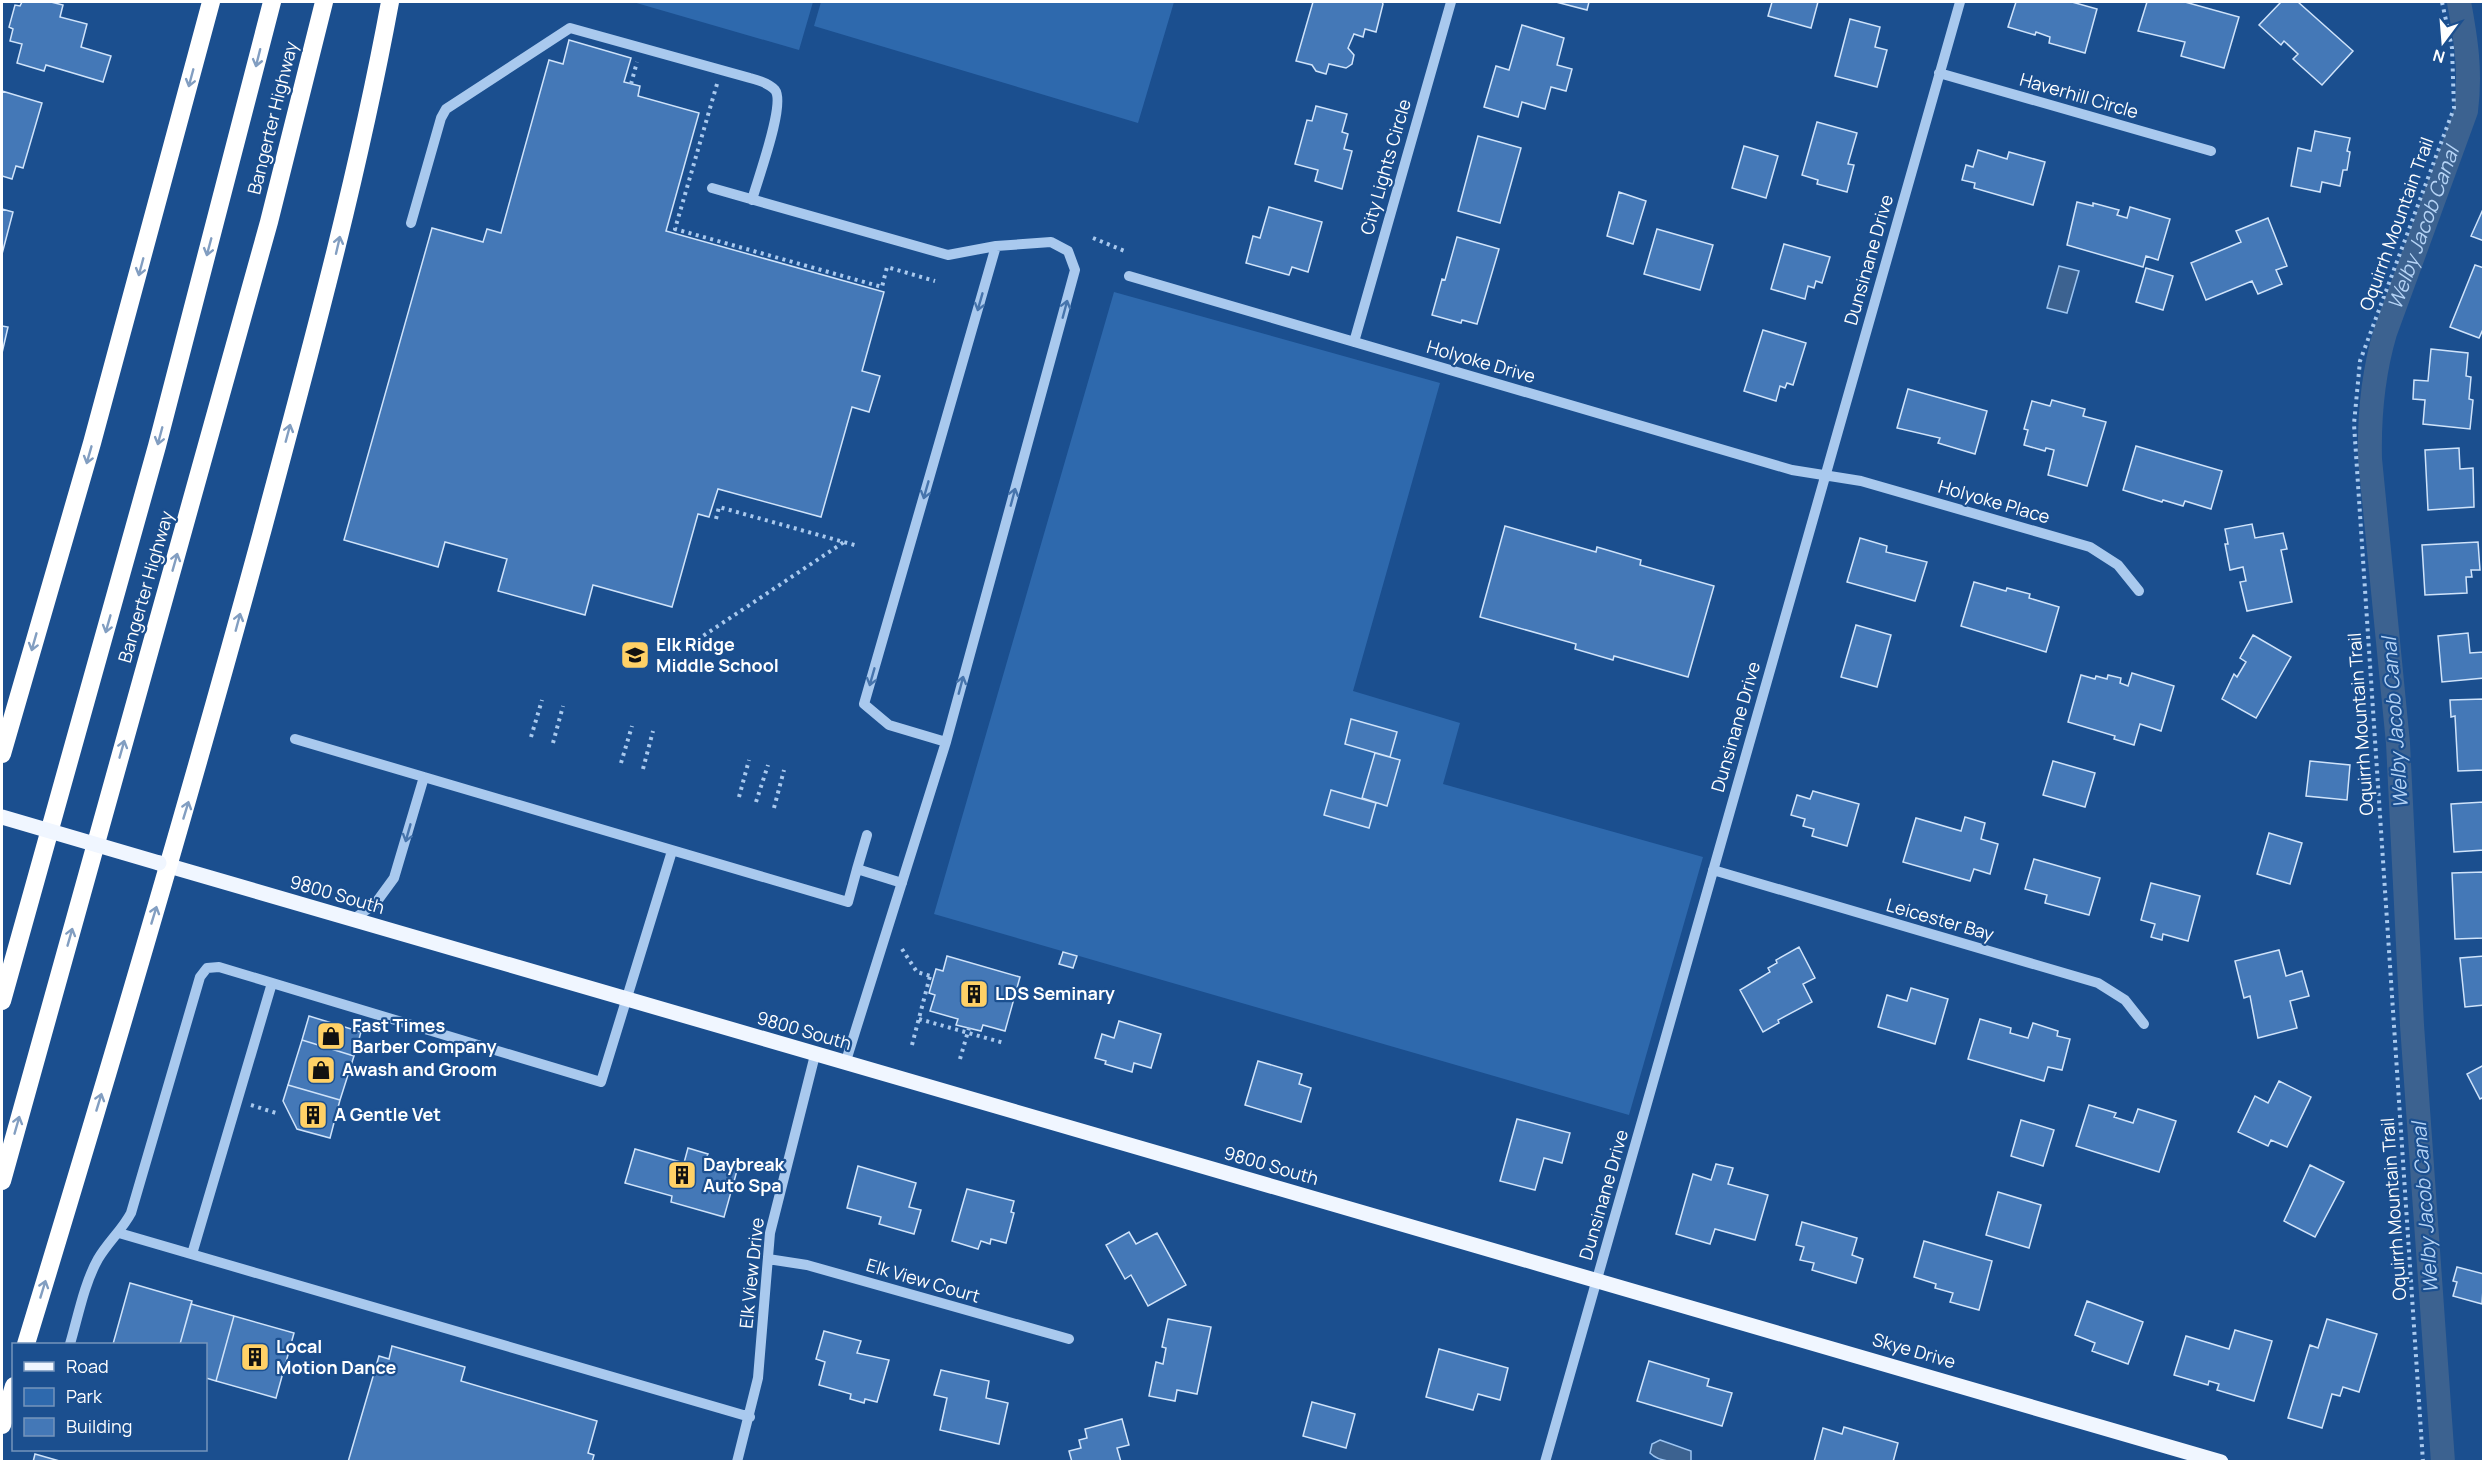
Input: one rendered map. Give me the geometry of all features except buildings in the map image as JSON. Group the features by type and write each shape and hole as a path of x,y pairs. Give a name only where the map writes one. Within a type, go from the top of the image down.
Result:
{"highway":[{"path":"2,754 92,444 211,2"},
{"name":"Bangerter Highway","path":"2,1001 157,446 272,2"},
{"name":"Bangerter Highway","path":"2,1181 263,244 324,2"},
{"path":"26,1343 164,864 198,766 331,273 357,164 390,2"},
{"path":"2,1425 12,1392"}],"main road":[{"name":"9800 South","path":"2,817 845,1064 1597,1279"},
{"name":"Skye Drive","path":"1597,1279 2221,1461"}],"street":[{"name":"City Lights Circle","path":"1354,342 1451,2"},
{"name":"Dunsinane Drive","path":"1545,1461 1959,2"},
{"path":"411,223 441,118 446,109 570,28 750,78 766,83 776,91 778,100 776,115 752,200"},
{"name":"Haverhill Circle","path":"1939,73 2211,151"},
{"path":"712,188 948,255 996,246 1051,242 1068,250 1076,270 946,742 845,1064"},
{"path":"946,742 889,725 864,704 996,246"},
{"name":"Holyoke Drive","path":"1129,276 1792,470 1825,476"},
{"name":"Holyoke Place","path":"1825,476 1861,481 2090,547 2118,565 2139,591"},
{"path":"295,739 848,902 867,835"},
{"path":"352,920 375,903 394,878 424,777"},
{"path":"70,1343 92,1272 104,1250 119,1233 131,1213 203,972 207,968 219,967 272,982 600,1082 672,851"},
{"path":"857,869 902,883"},
{"name":"Leicester Bay","path":"1713,870 2098,983 2125,1000 2144,1024"},
{"path":"192,1254 272,982"},
{"name":"Elk View Drive","path":"737,1461 750,1417 758,1378 768,1259 775,1207 815,1055"},
{"path":"119,1233 750,1417"},
{"name":"Elk View Court","path":"768,1259 807,1265 1069,1339"}],"path":[{"name":"Oquirrh Mountain Trail","path":"2423,1461 2354,424 2360,361 2454,108 2452,48 2442,2"},
{"path":"1093,238 1127,252"},
{"path":"716,519 719,507 858,546"},
{"path":"691,644 844,542"},
{"path":"531,737 542,700"},
{"path":"553,743 563,706"},
{"path":"621,763 632,726"},
{"path":"643,769 653,732"},
{"path":"739,797 749,760"},
{"path":"756,802 768,765"},
{"path":"774,808 784,770"},
{"path":"902,949 917,972 932,976 912,1045"},
{"path":"919,1018 968,1030 1004,1043"},
{"path":"960,1059 968,1030"},
{"path":"237,1101 276,1113"}],"green space":[{"path":"633,2 813,2 799,50"},
{"path":"821,2 1174,2 1138,123 814,26"},
{"path":"1114,292 1440,383 1353,691 1460,723 1443,784 1703,857 1629,1115 934,914"}],"shaded area":[{"path":"2059,266 2079,271 2067,313 2047,308"},
{"path":"1660,1440 1691,1451 1691,1461 1669,1461 1654,1456 1650,1453 1652,1444"}],"waterway":[{"name":"Welby Jacob Canal","path":"2443,1462 2412,1025 2398,743 2370,443 2375,380 2385,333 2466,111 2467,56 2459,2"}],"place":[{"name":"Elk Ridge Middle School","path":"635,655"},
{"name":"LDS Seminary","path":"974,994"},
{"name":"Fast Times Barber Company","path":"331,1036"},
{"name":"Awash and Groom","path":"321,1070"},
{"name":"A Gentle Vet","path":"313,1115"},
{"name":"Daybreak Auto Spa","path":"682,1175"},
{"name":"Local Motion Dance","path":"255,1357"}]}
